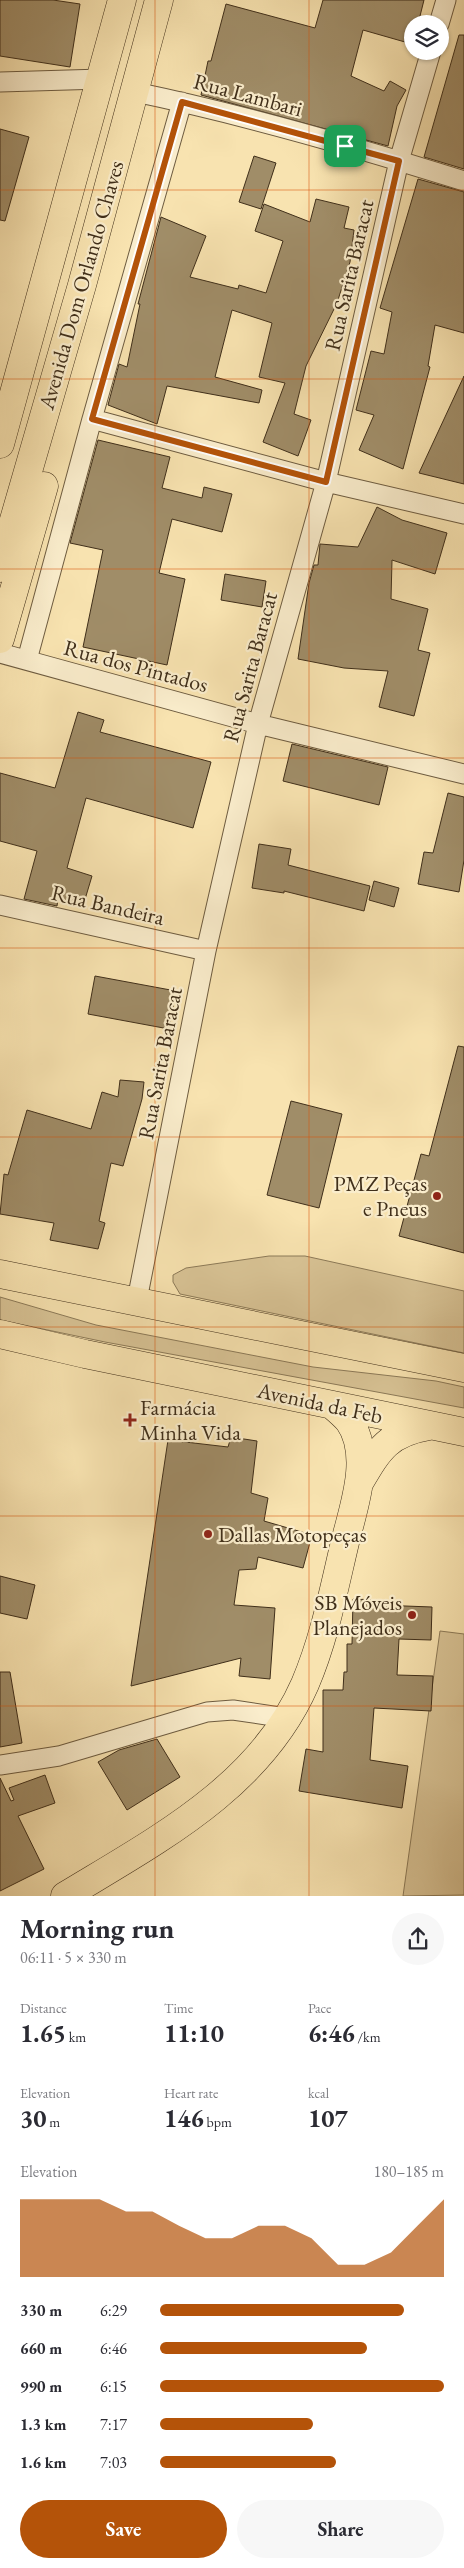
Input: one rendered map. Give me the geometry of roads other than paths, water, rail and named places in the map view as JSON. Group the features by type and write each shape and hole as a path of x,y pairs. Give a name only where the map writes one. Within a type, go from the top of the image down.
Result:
{"main road":[{"name":"Avenida Dom Orlando Chaves","path":"0,444 102,79 122,0"},
{"name":"Avenida Dom Orlando Chaves","path":"0,568 82,285 159,0"},
{"path":"0,384 15,340 46,278"},
{"path":"0,639 66,408 82,285"},
{"path":"0,1264 36,1280"},
{"path":"0,1274 137,1300 464,1368"},
{"name":"Avenida da Feb","path":"0,1334 464,1432"},
{"path":"66,1896 163,1836 213,1800 247,1771 286,1718 304,1686 323,1635 358,1483 358,1440 348,1421 332,1405"},
{"path":"358,1483 378,1453 392,1438 407,1430 430,1426"}],"street":[{"path":"442,15 446,0"},
{"name":"Rua Sarita Baracat","path":"137,1300 206,951 258,724 326,482 399,161 428,60"},
{"path":"0,82 102,79"},
{"name":"Rua Lambari","path":"135,92 182,102 399,161 464,181"},
{"path":"27,660 92,419 182,102"},
{"path":"92,419 326,482 464,514"},
{"name":"Rua dos Pintados","path":"0,653 258,724 464,774"},
{"name":"Rua Bandeira","path":"0,905 206,951"},
{"path":"0,1765 59,1756 207,1712 234,1710 286,1718"}],"place":[{"name":"PMZ Peças e Pneus","path":"437,1196"},
{"name":"Farmácia Minha Vida","path":"130,1420"},
{"name":"Dallas Motopeças","path":"208,1534"},
{"name":"SB Móveis Planejados","path":"412,1615"}]}
